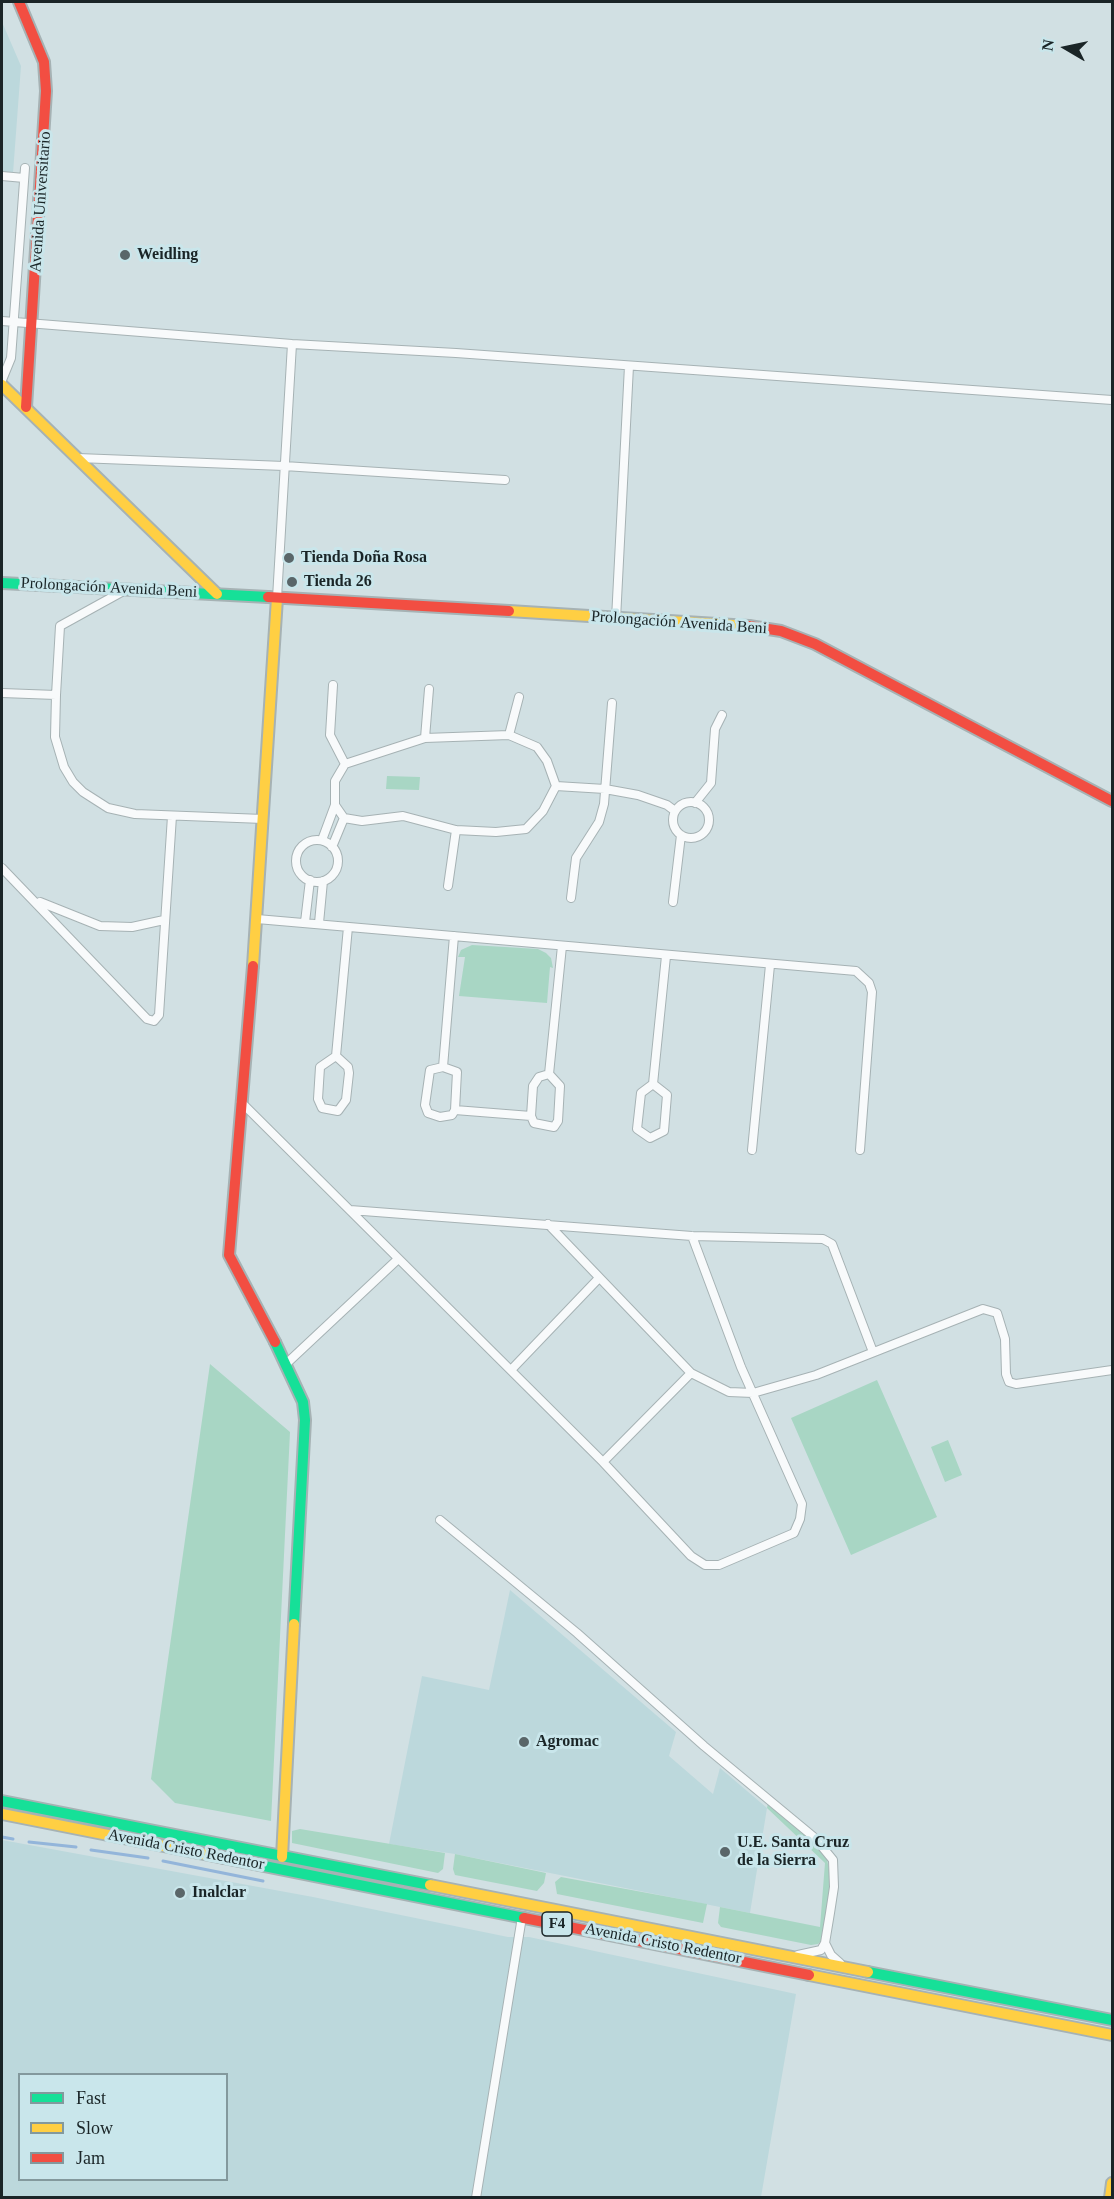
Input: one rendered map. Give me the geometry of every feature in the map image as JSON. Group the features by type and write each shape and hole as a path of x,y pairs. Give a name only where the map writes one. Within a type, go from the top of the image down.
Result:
{"main road":[{"name":"Avenida Universitario","path":"19,2 44,62 46,91 26,407"},
{"path":"2,385 217,594"},
{"name":"Prolongación Avenida Beni","path":"2,583 461,607 616,619 744,625 781,631 815,644 1055,773 1113,801"},
{"path":"277,598 257,919 229,1255 286,1364 303,1402 305,1420 282,1857"},
{"name":"Avenida Cristo Redentor","path":"2,1801 444,1887 850,1970 1113,2020"},
{"name":"Avenida Cristo Redentor","path":"2,1814 1113,2035"},
{"path":"1110,2198 1113,2183"}],"street":[{"path":"2,380 11,358 15,322 25,168"},
{"path":"2,176 24,178"},
{"path":"2,321 292,344 1113,400"},
{"path":"277,598 292,344"},
{"path":"616,619 628,366"},
{"path":"78,458 284,466 505,480"},
{"path":"127,589 60,626 55,737 58,752 72,782 108,808 128,813 263,819"},
{"path":"333,685 330,735 345,764"},
{"path":"425,738 429,689"},
{"path":"2,693 56,695"},
{"path":"509,735 519,697"},
{"path":"571,898 576,858 598,822 606,789 612,703"},
{"path":"673,902 681,835 673,822 675,811 684,804 695,803 711,783 715,729 722,715"},
{"path":"322,840 335,805 335,781 345,764 425,738 509,735 537,747 547,760 556,786 543,812 526,829 496,832 456,830 403,816 362,821 344,818 335,805"},
{"path":"556,786 606,789 638,795 667,805 675,811"},
{"path":"681,835 693,838 707,827 708,815 695,803"},
{"path":"2,870 34,899 150,1021 154,1021 159,1015 172,816"},
{"path":"332,847 344,818"},
{"path":"448,886 456,830"},
{"path":"322,840 332,847 338,859 334,873 323,881 310,880 299,872 296,858 298,851 309,842 322,840"},
{"path":"305,922 310,880"},
{"path":"320,923 323,881"},
{"path":"34,899 100,926 132,927 164,920"},
{"path":"257,919 856,971 869,983 872,992 860,1150"},
{"path":"336,1056 348,927"},
{"path":"443,1067 454,936"},
{"path":"549,1074 539,1077 533,1086 531,1116 534,1123 554,1127 558,1121 560,1086 549,1074 562,946"},
{"path":"653,1084 667,1095 664,1131 650,1138 637,1129 641,1093 653,1084 666,956"},
{"path":"752,1150 770,965"},
{"path":"336,1056 348,1067 349,1073 346,1100 338,1111 322,1108 318,1099 320,1067 336,1056"},
{"path":"443,1067 458,1072 455,1110 452,1115 440,1117 428,1113 425,1105 430,1070 443,1067"},
{"path":"241,1102 397,1260 603,1462 692,1556 705,1565 718,1565 794,1533 800,1519 802,1503 753,1393 692,1236"},
{"path":"455,1110 531,1116"},
{"path":"350,1210 692,1236 823,1239 832,1244 873,1352"},
{"path":"548,1224 691,1373 729,1392 753,1393 816,1375 983,1309 990,1309 997,1313 1005,1339 1006,1374 1010,1382 1016,1384 1113,1370"},
{"path":"286,1364 397,1260"},
{"path":"511,1370 599,1278"},
{"path":"603,1462 691,1373"},
{"path":"440,1520 577,1633 704,1746 815,1838 833,1860 834,1872 825,1943 821,1950 787,1957"},
{"path":"476,2198 522,1917"},
{"path":"825,1943 835,1960 850,1970"}],"shaded area":[{"path":"2,22 21,66 13,173 2,172"},
{"path":"510,1590 676,1732 669,1756 713,1794 720,1768 767,1808 750,1913 455,1854 389,1844 422,1676 489,1690"},
{"path":"2,1840 313,1897 508,1937 529,1937 796,1994 761,2197 2,2198"}],"green space":[{"path":"387,776 420,777 419,790 386,789"},
{"path":"472,945 538,949 546,953 551,958 553,968 550,967 547,1003 459,996 465,957 458,957 461,950"},
{"path":"210,1364 290,1432 271,1821 175,1803 151,1779"},
{"path":"877,1380 937,1517 851,1555 791,1418"},
{"path":"948,1440 962,1475 945,1482 931,1447"},
{"path":"768,1803 820,1848 827,1859 831,1880 822,1940 818,1944 811,1945 721,1927 718,1923 720,1907 820,1927 825,1863 767,1808"},
{"path":"300,1829 445,1853 443,1869 438,1873 292,1843 292,1831"},
{"path":"455,1854 546,1873 544,1883 537,1891 455,1875 453,1869"},
{"path":"561,1877 707,1904 703,1923 557,1894 555,1882"}],"waterway":[{"path":"2,1837 13,1839"},
{"path":"29,1842 76,1847"},
{"path":"91,1850 148,1858"},
{"path":"163,1861 263,1881"}],"traffic: fast":[{"path":"2,583 268,597"},
{"path":"275,1342 303,1402 305,1420 294,1624"},
{"path":"2,1801 430,1885"},
{"path":"224,1858 524,1918"},
{"path":"868,1972 1112,2020"}],"traffic: slow":[{"path":"2,385 217,594"},
{"path":"253,966 277,598"},
{"path":"509,611 749,626"},
{"path":"282,1857 294,1624"},
{"path":"2,1814 224,1858"},
{"path":"430,1885 868,1972"},
{"path":"809,1975 1112,2035"},
{"path":"1110,2198 1112,2183"}],"traffic: jam":[{"path":"19,2 44,62 46,91 26,407"},
{"path":"268,597 509,611"},
{"path":"749,626 781,631 815,644 1112,801"},
{"path":"253,966 229,1255 275,1342"},
{"path":"524,1918 809,1975"}],"place":[{"name":"Weidling","path":"125,255"},
{"name":"Tienda Doña Rosa","path":"289,558"},
{"name":"Tienda 26","path":"292,582"},
{"name":"Agromac","path":"524,1742"},
{"name":"U.E. Santa Cruz de la Sierra","path":"725,1852"},
{"name":"Inalclar","path":"180,1893"}]}
